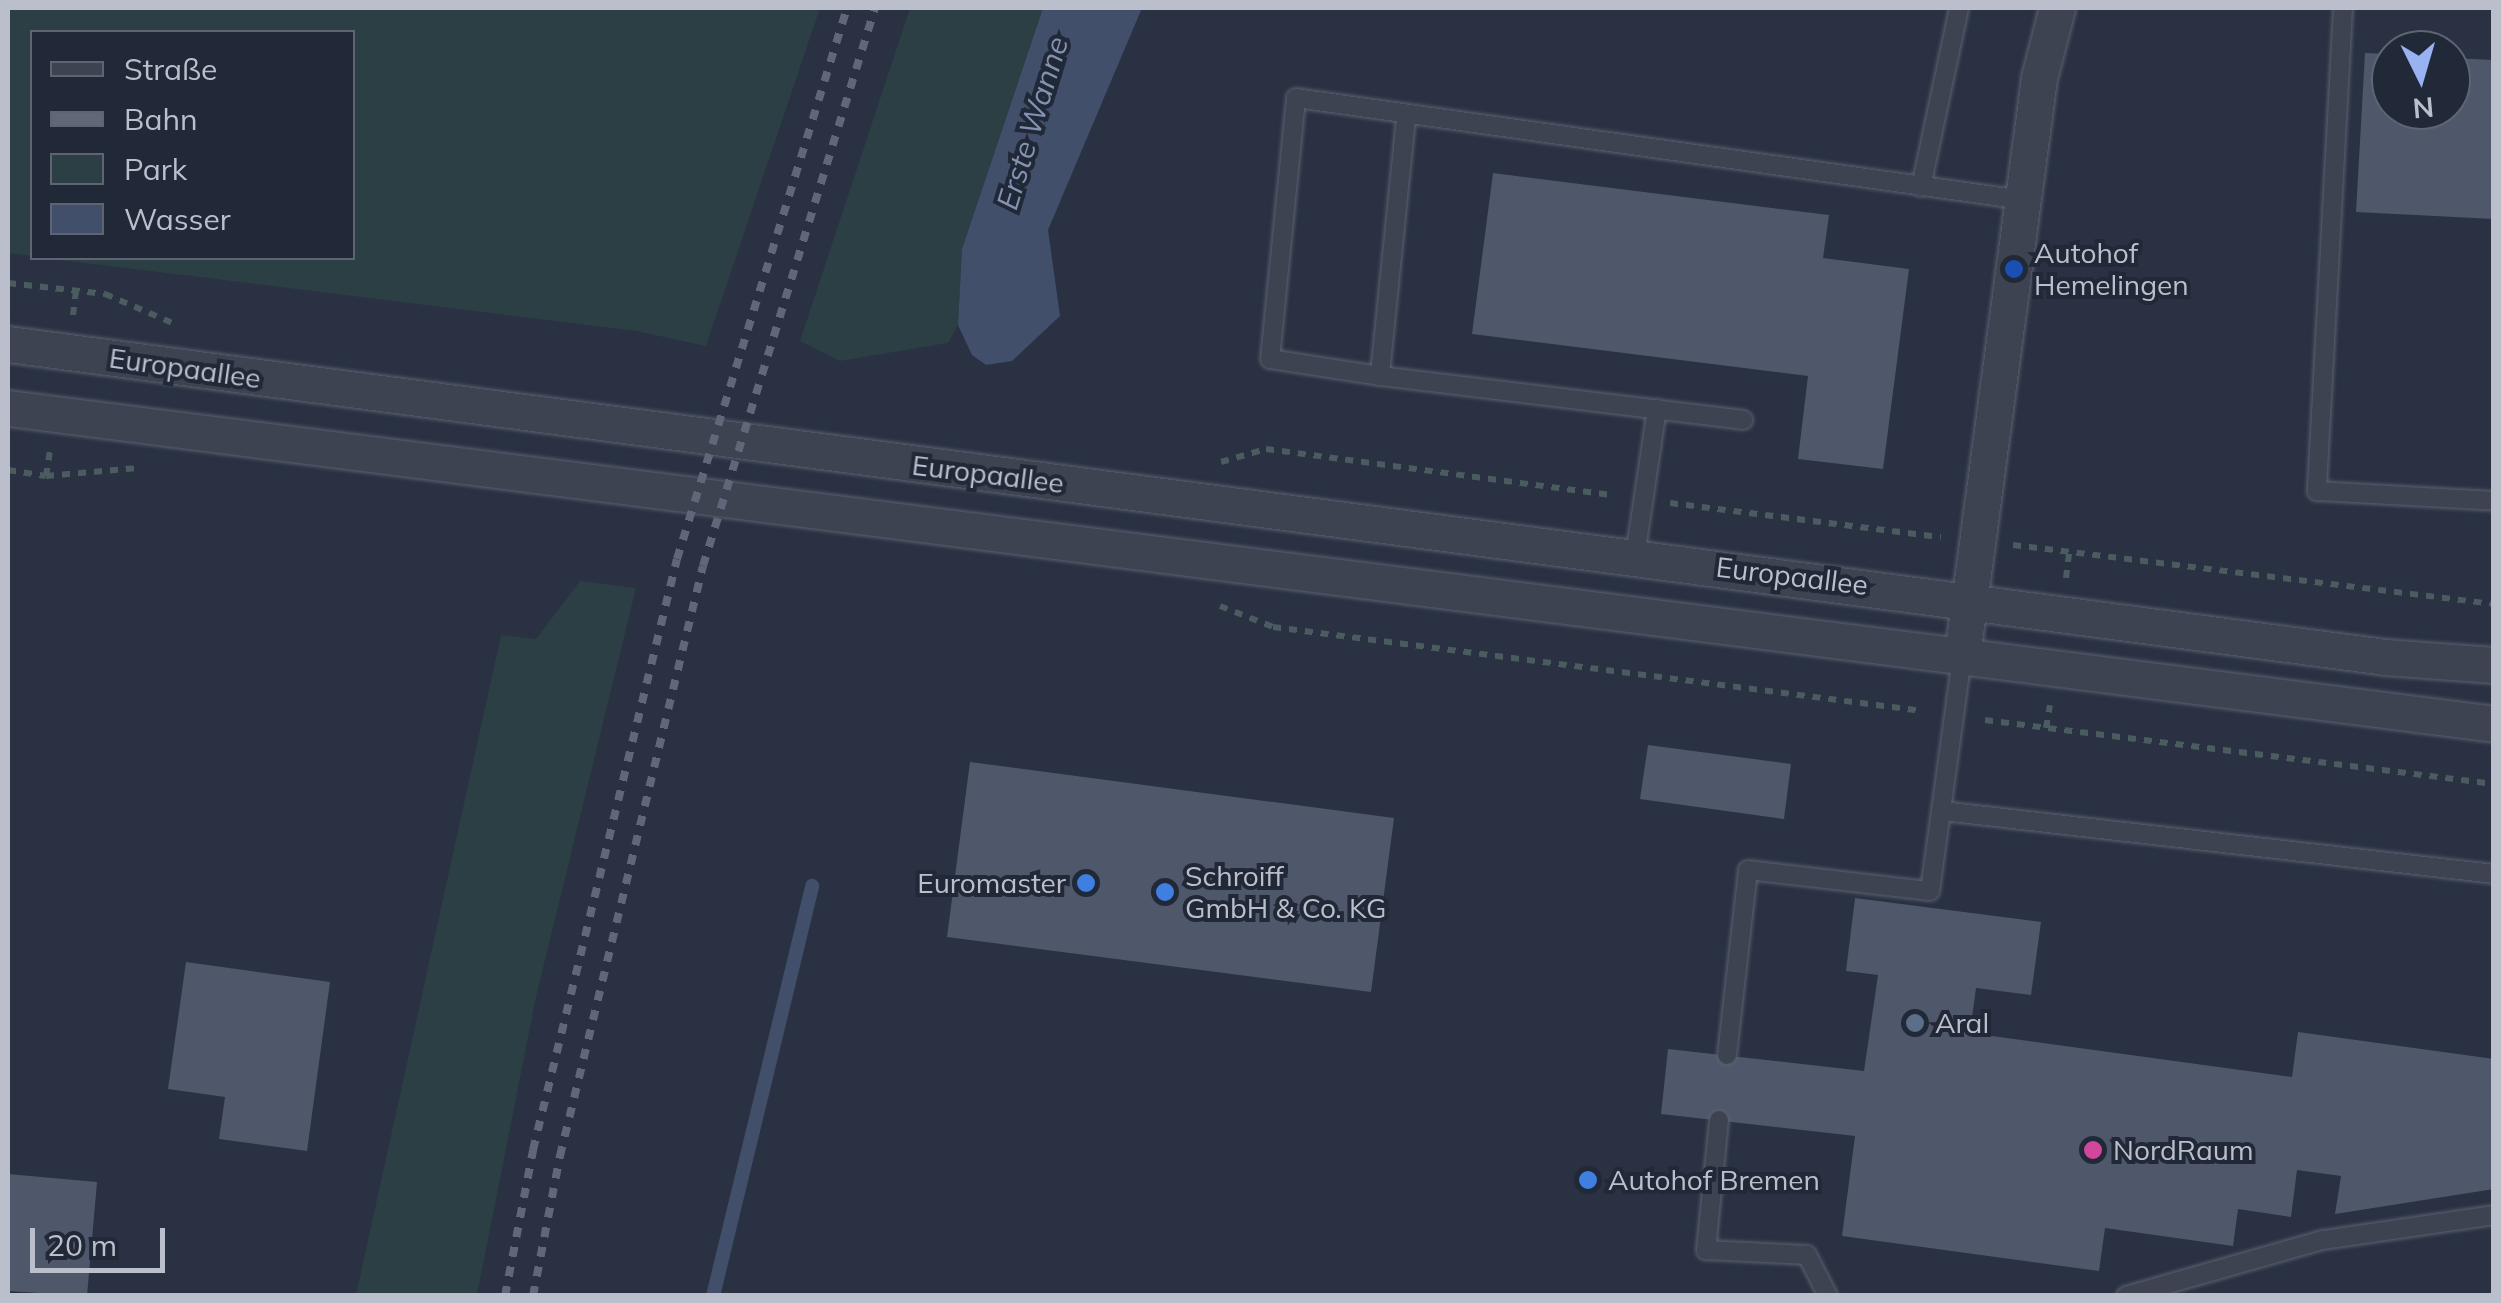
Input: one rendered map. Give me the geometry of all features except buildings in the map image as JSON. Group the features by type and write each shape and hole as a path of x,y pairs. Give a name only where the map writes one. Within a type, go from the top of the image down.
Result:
{"street":[{"path":"1962,656 2023,200 2057,8"},
{"name":"Europaallee","path":"8,344 1969,598 2385,657 2494,665"},
{"name":"Europaallee","path":"8,408 2494,724"}],"lane":[{"path":"1920,187 1959,8"},
{"path":"2343,8 2317,492 2494,501"},
{"path":"1744,420 1270,359 1296,98 1406,118 2023,200"},
{"path":"1380,376 1406,118"},
{"path":"1635,556 1657,409"},
{"path":"1727,1055 1748,870 1930,891 1962,656"},
{"path":"1942,811 2494,874"},
{"path":"1719,1120 1706,1250 1808,1255 1828,1296"},
{"path":"2126,1296 2323,1240 2494,1214"}],"path":[{"path":"8,283 105,294 190,330"},
{"path":"1216,463 1266,449 1644,500 2494,604"},
{"path":"46,476 141,467"},
{"path":"1207,601 1273,627 2494,784"}],"green space":[{"path":"8,8 820,8 706,346 636,331 61,260 355,260 355,30 30,30 30,256 8,253"},
{"path":"910,8 1043,8 962,249 958,325 948,343 840,361 800,341"},
{"path":"580,581 636,588 536,997 477,1295 356,1295 501,635 536,639"}],"water":[{"name":"Erste Wanne","path":"1043,8 1142,8 1048,230 1060,316 1012,361 986,365 972,355 958,325 962,249"}],"waterway":[{"path":"713,1296 812,886"}],"railway":[{"path":"505,1296 533,1150 677,559 847,8"},
{"path":"533,1296 560,1156 703,566 875,8"}],"place":[{"name":"Autohof Hemelingen","path":"2014,269"},
{"name":"Euromaster","path":"1086,883"},
{"name":"Schroiff GmbH & Co. KG","path":"1165,892"},
{"name":"Aral","path":"1915,1023"},
{"name":"NordRaum","path":"2093,1150"},
{"name":"Autohof Bremen","path":"1588,1180"}]}
